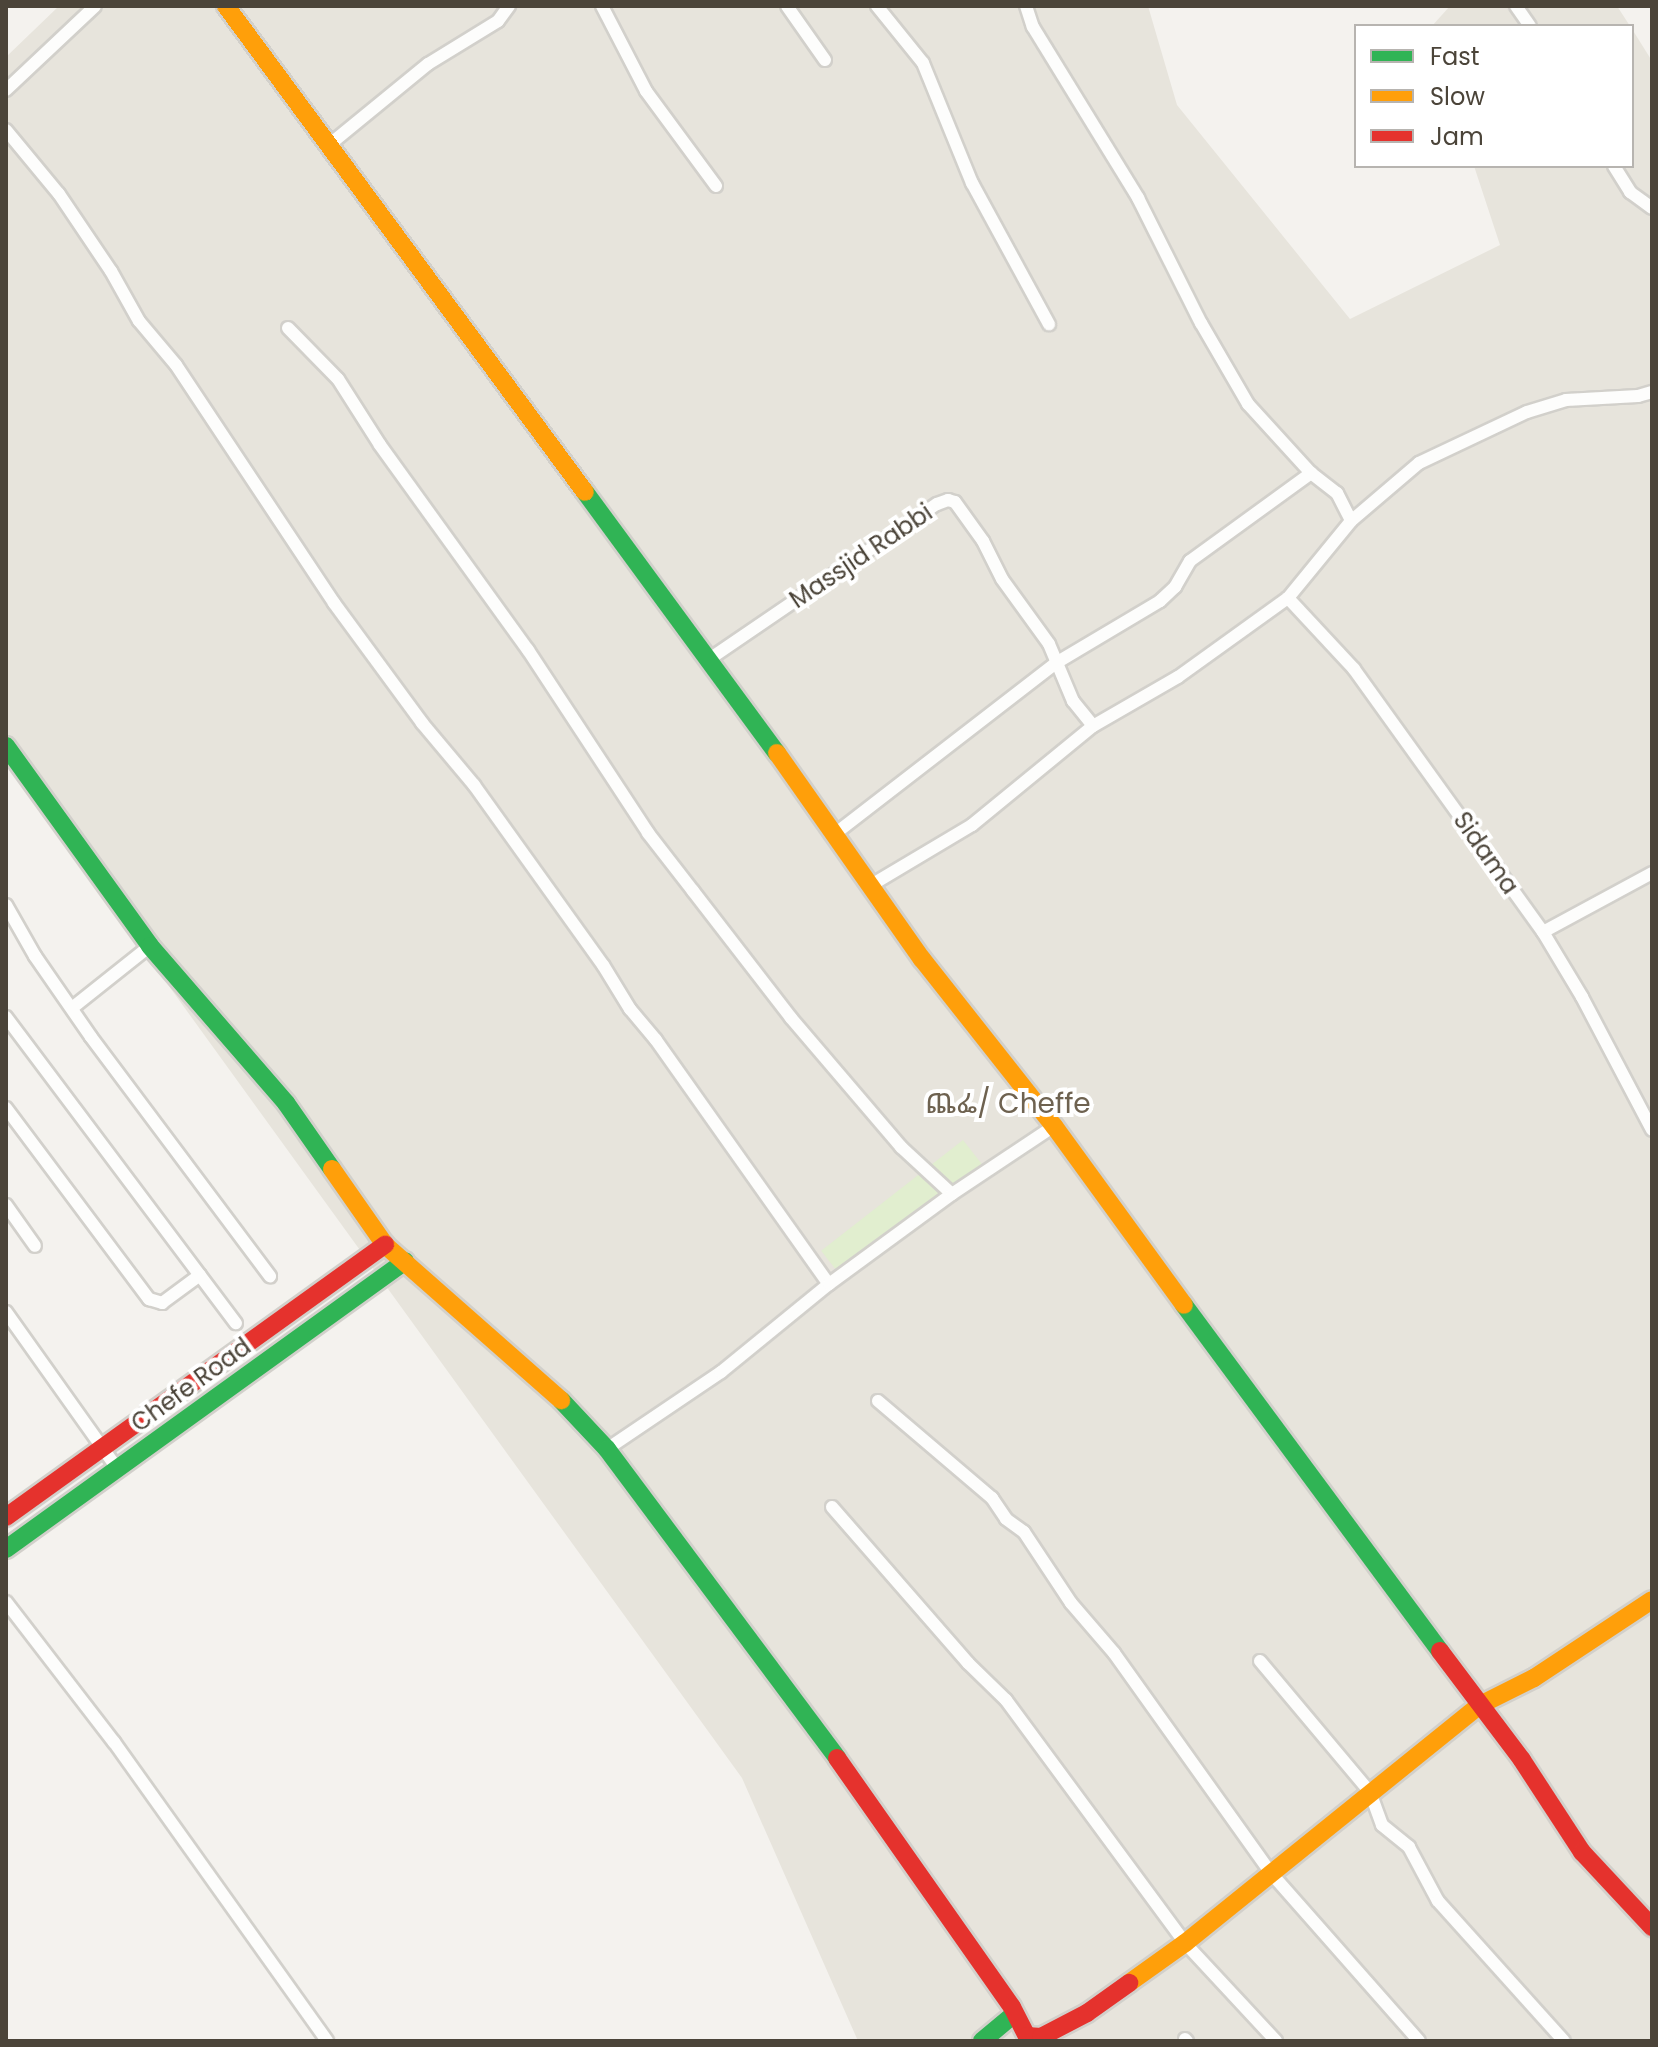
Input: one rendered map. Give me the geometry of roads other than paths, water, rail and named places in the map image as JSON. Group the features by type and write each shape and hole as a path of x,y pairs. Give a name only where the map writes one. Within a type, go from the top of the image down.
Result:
{"street":[{"path":"6,90 95,6"},
{"path":"226,6 836,833 922,959 1054,1126 1308,1478 1522,1760 1582,1852 1652,1927"},
{"path":"329,145 428,64 498,21 509,6"},
{"path":"602,6 646,91 716,186"},
{"path":"787,6 825,60"},
{"path":"877,6 923,63 972,183 1049,324"},
{"path":"1026,6 1033,27 1138,198 1201,323 1248,404 1311,473 1337,493 1351,521"},
{"path":"1516,6 1529,24"},
{"path":"6,130 59,194 111,271 139,321 176,365 334,603 422,723 474,785 603,965 630,1009 656,1040 829,1284"},
{"path":"1615,168 1630,192 1652,208"},
{"path":"288,328 338,379 380,445 520,638 648,833 791,1018 901,1147 952,1194"},
{"path":"873,884 972,825 1093,726 1178,677 1288,598 1351,521 1419,463 1527,412 1566,400 1638,396 1652,392"},
{"path":"836,833 1056,663 1160,601 1175,587 1190,561 1311,473"},
{"name":"Massjid Rabbi","path":"708,660 937,504 948,500 955,502 983,541 1002,579 1049,644 1073,701 1093,726"},
{"name":"Sidama","path":"1288,598 1354,669 1543,932 1582,997 1652,1130"},
{"path":"6,746 150,946 286,1103 385,1245 545,1382 607,1449 862,1791 1012,2007 1013,2015 1028,2038 1041,2037 1087,2013 1185,1943 1480,1705 1534,1678 1652,1600"},
{"path":"1543,932 1652,873"},
{"path":"6,906 72,1008 270,1276"},
{"path":"72,1008 150,946"},
{"path":"6,1017 236,1323"},
{"path":"6,1108 149,1299 162,1303 200,1275"},
{"path":"607,1449 721,1372 829,1284 952,1194 1054,1126"},
{"path":"6,1205 35,1246"},
{"name":"Chefe Road","path":"6,1517 385,1245"},
{"name":"Chefe Road","path":"6,1549 405,1261"},
{"path":"6,1312 117,1468"},
{"path":"878,1401 992,1498 1006,1519 1024,1532 1071,1603 1114,1653 1270,1872 1419,2041"},
{"path":"832,1507 968,1663 1006,1700 1185,1943 1276,2041"},
{"path":"6,1602 105,1730 327,2041"},
{"path":"1260,1661 1370,1792 1382,1825 1409,1847 1438,1901 1564,2041"},
{"path":"982,2041 1013,2015"}],"district":[{"name":"ጨፌ/ Cheffe","path":"1008,1104"}]}
